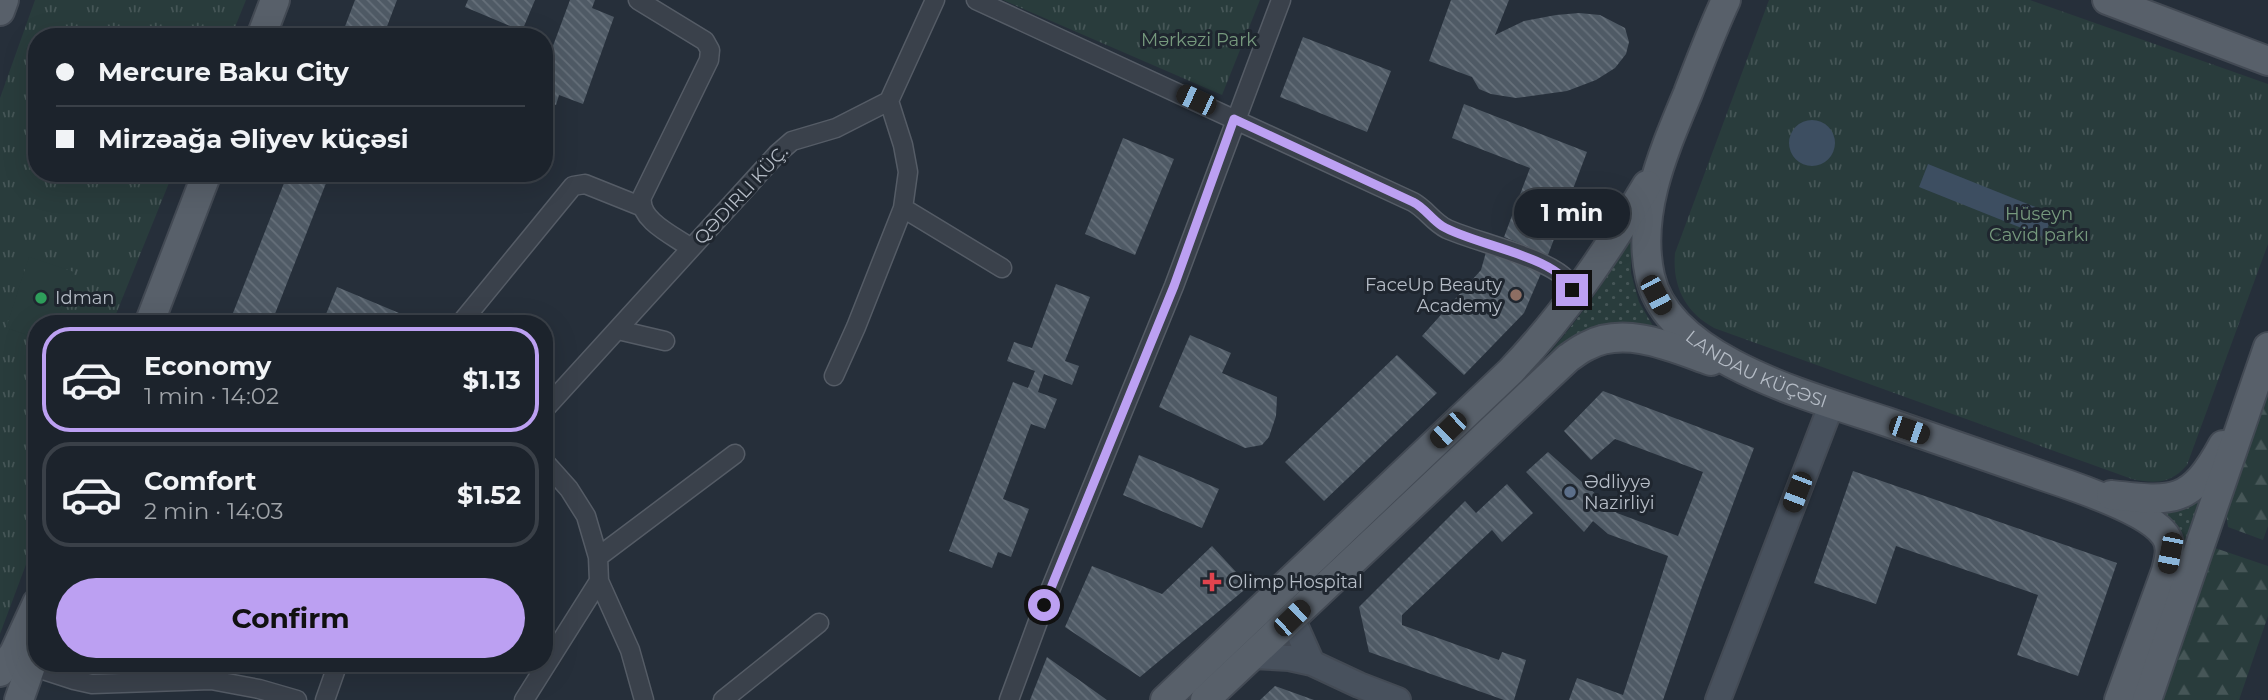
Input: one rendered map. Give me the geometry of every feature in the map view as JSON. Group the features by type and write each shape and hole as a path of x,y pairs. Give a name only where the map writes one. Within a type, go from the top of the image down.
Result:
{"main road":[{"path":"0,11 4,0"},
{"path":"264,28 275,0"},
{"path":"2107,0 2264,58"},
{"name":"LANDAU KÜÇƏSI","path":"1724,3 1657,167 1647,236 1650,276 1656,295 1665,310 1697,342 1750,374 2091,492"},
{"path":"1166,700 1511,371 1541,339 1572,301 1608,248 1657,167"},
{"path":"152,315 204,182"},
{"path":"1205,700 1568,358 1587,346 1609,340 1634,338 1750,374"},
{"path":"2147,700 2268,347"},
{"path":"2091,492 2155,500 2176,498 2193,488 2220,451 2252,393"},
{"path":"2091,492 2148,520 2165,535 2169,544 2166,570 2119,700"},
{"path":"0,672 14,653 28,623"},
{"path":"19,700 29,672"}],"street":[{"path":"638,0 705,41 710,50 709,60 640,206 644,214 691,248"},
{"path":"834,376 903,208 908,172 903,145 889,101 935,0"},
{"path":"976,0 1413,202 1450,230 1548,266 1569,281 1572,301"},
{"path":"1009,700 1044,605 1174,286 1234,119 1281,0"},
{"name":"QƏDIRLI KÜÇ.","path":"553,400 777,153 792,141 836,128 889,101"},
{"path":"467,315 573,186 585,184 640,206"},
{"path":"903,208 1002,268"},
{"path":"618,330 665,341"},
{"path":"1718,700 1832,403"},
{"path":"598,557 735,454"},
{"path":"553,471 569,489 586,516 598,557 599,581 630,650 644,700"},
{"path":"553,654 599,581"},
{"path":"1292,618 1312,663"},
{"path":"723,700 819,624"},
{"path":"1252,656 1289,658 1312,663 1356,693 1398,700"},
{"path":"59,672 74,680 92,684 211,680 259,689 297,700"},
{"path":"325,700 335,672"},
{"path":"524,700 542,672"}],"green space":[{"path":"35,0 246,0 235,28 28,28 28,182 169,182 116,315 28,315 28,559 0,634 0,98"},
{"name":"Mərkəzi Park","path":"1003,0 1260,0 1222,95"},
{"name":"Hüseyn Cavid parkı","path":"1769,0 2030,0 2268,84 2268,244 2187,465 2181,471 2162,481 2132,479 1714,328 1688,306 1678,287 1675,253"},
{"path":"1631,239 1631,273 1639,302 1656,331 1620,324 1593,328 1569,341 1541,363 1589,303"},
{"name":"Idman","path":"29,257 74,272 60,315 28,315 28,335 6,328"},
{"path":"2268,389 2268,526 2263,540 2228,527 2226,513"},
{"path":"2213,480 2181,572 2153,513 2181,509 2199,496"},
{"path":"2215,548 2268,566 2268,616 2239,700 2160,700"}],"water":[{"path":"1812,120 1828,127 1835,143 1828,159 1812,166 1796,159 1789,143 1796,127"},
{"path":"1928,164 2053,214 2044,237 1919,187"}],"building":[{"path":"355,0 397,0 386,28 344,28"},
{"path":"468,0 535,0 523,28 515,28 465,7"},
{"path":"570,0 595,0 592,8 614,17 583,104 559,95 556,105 553,104 553,46"},
{"path":"1451,0 1509,0 1495,35 1524,21 1579,13 1600,15 1625,28 1629,42 1626,54 1615,68 1596,80 1567,91 1516,98 1491,94 1479,89 1472,77 1429,61"},
{"path":"1303,37 1391,71 1367,132 1280,97"},
{"path":"1464,104 1587,152 1548,255 1504,237 1530,168 1452,138"},
{"path":"1123,138 1174,159 1135,255 1085,234"},
{"path":"284,182 326,182 275,315 233,313"},
{"path":"1486,252 1542,271 1524,313 1464,375 1422,336 1481,270"},
{"path":"1056,284 1090,297 1065,361 1079,366 1072,385 1044,374 1038,392 1057,399 1045,429 1031,424 1003,499 1029,509 1011,557 998,552 992,568 949,551 1013,382 1028,388 1035,371 1007,361 1014,342 1032,348"},
{"path":"337,287 399,313 397,315 326,315"},
{"path":"1190,335 1231,353 1222,373 1277,397 1276,416 1269,437 1262,445 1245,448 1159,407"},
{"path":"1397,355 1437,393 1324,501 1285,462"},
{"name":"Ədliyyə Nazirliyi","path":"1603,391 1754,448 1663,700 1569,700 1577,678 1623,695 1668,556 1608,534 1593,521 1584,532 1526,472 1548,452 1617,513 1678,536 1703,472 1615,439 1591,460 1564,431"},
{"path":"1139,455 1219,489 1202,528 1123,495"},
{"path":"1853,471 2117,563 2078,676 2017,655 2038,595 1896,546 1876,604 1814,583"},
{"path":"1507,484 1533,513 1502,542 1492,530 1402,615 1402,625 1499,660 1502,652 1526,660 1514,700 1504,700 1369,652 1359,607 1465,501 1476,513"},
{"path":"1212,546 1249,586 1140,677 1065,627 1092,566 1162,594"},
{"path":"1047,657 1107,700 1030,700"},
{"path":"1275,686 1314,700 1260,700"}],"place":[{"name":"FaceUp Beauty Academy","path":"1516,295"},
{"name":"Idman","path":"41,298"},
{"name":"Ədliyyə Nazirliyi","path":"1570,492"},
{"name":"Olimp Hospital","path":"1212,582"}],"route":[{"path":"1044,605 1174,286 1234,119 1423,207 1434,220 1450,230 1548,266 1569,281 1572,290"}]}
